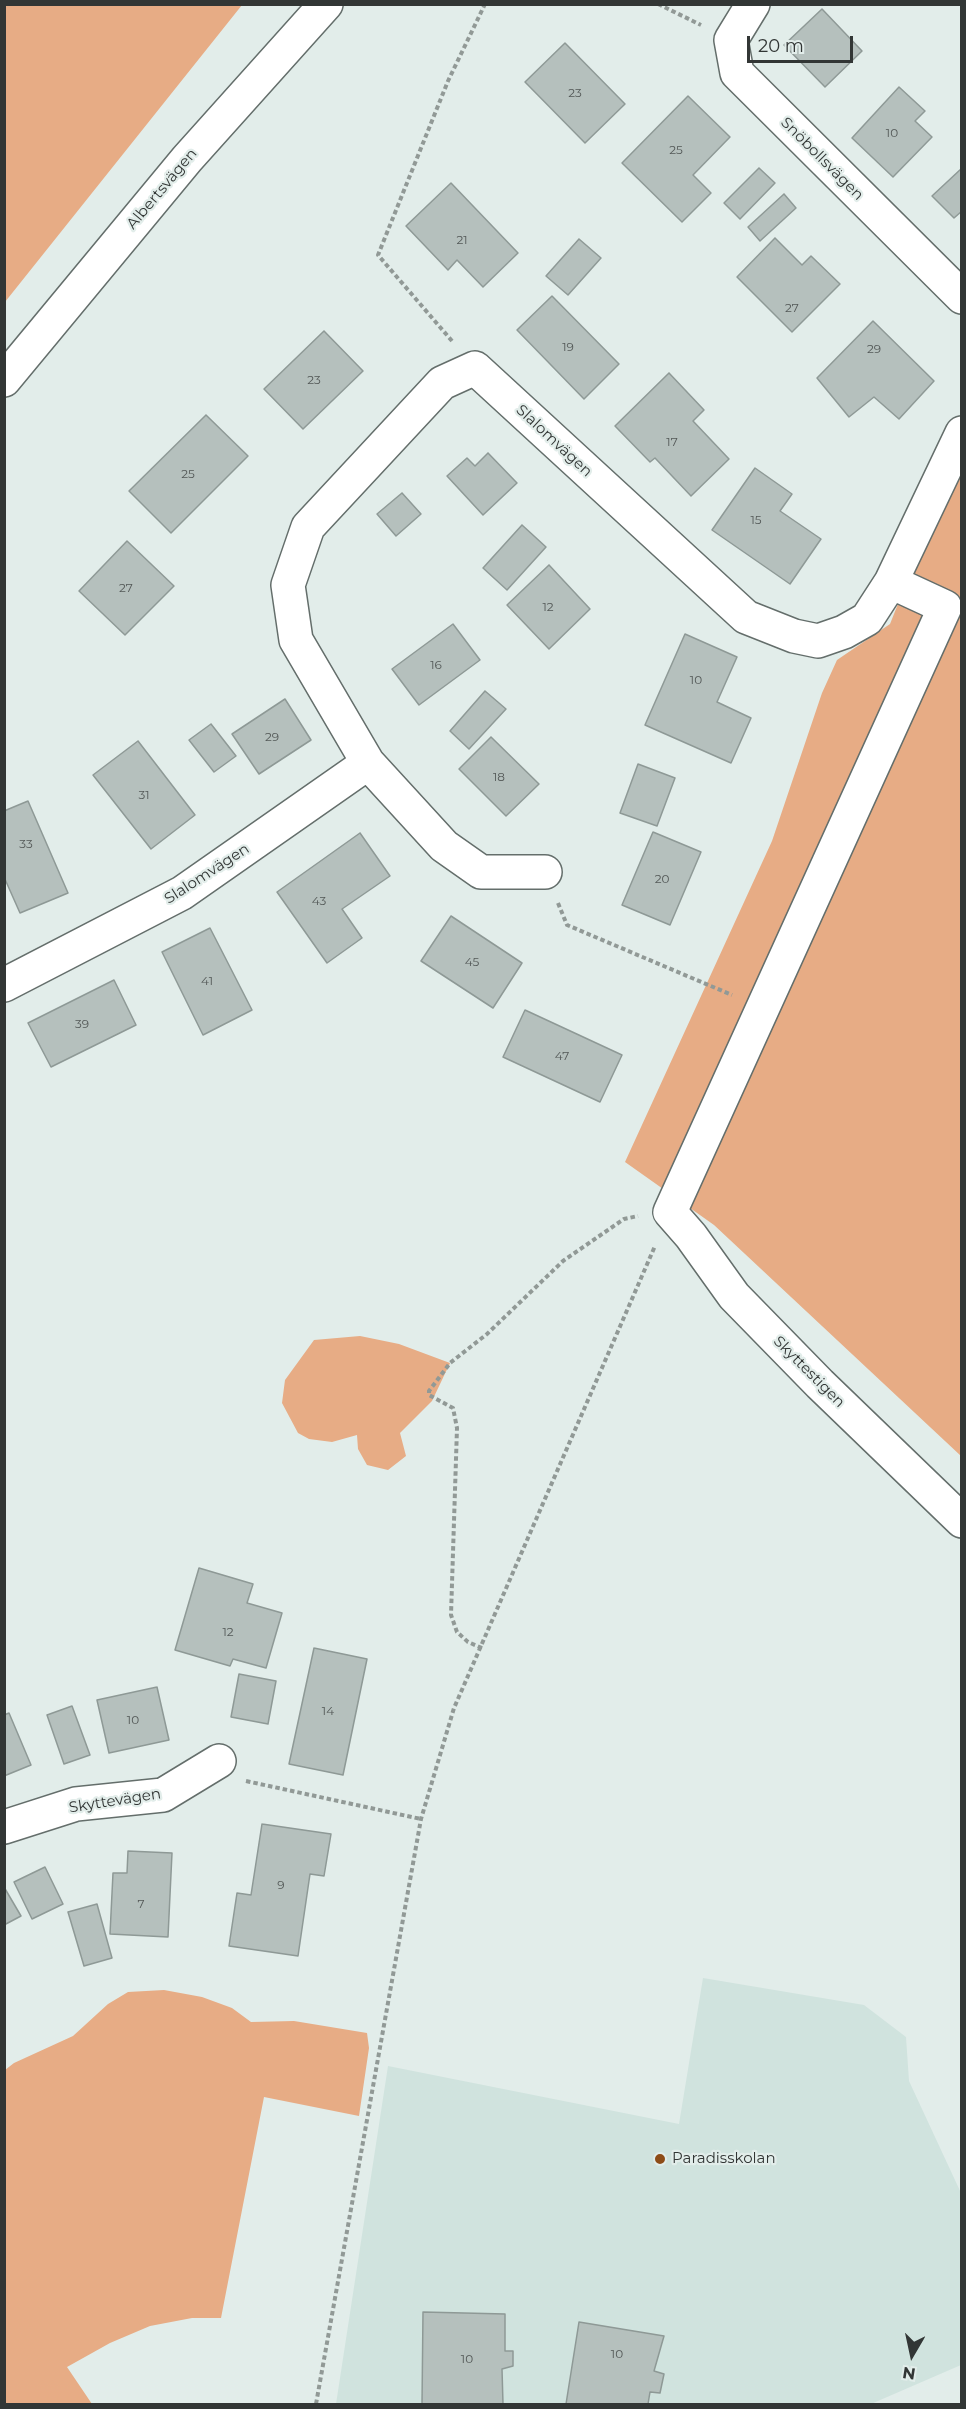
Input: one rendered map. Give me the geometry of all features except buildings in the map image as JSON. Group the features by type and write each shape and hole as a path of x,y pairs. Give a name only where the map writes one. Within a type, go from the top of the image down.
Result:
{"street":[{"name":"Albertsvägen","path":"4,380 187,159 326,4"},
{"path":"731,40 753,4"},
{"name":"Snöbollsvägen","path":"731,40 737,73 962,297"},
{"name":"Slalomvägen","path":"475,368 746,617 794,636 818,641 844,632 867,619 891,582 962,433"},
{"path":"475,368 442,383 308,527 288,585 296,640 368,763 444,846 481,872 545,872"},
{"path":"670,1212 945,607 891,582"},
{"name":"Slalomvägen","path":"4,985 182,893 368,763"},
{"name":"Skyttestigen","path":"670,1212 691,1236 734,1296 820,1384 962,1521"},
{"name":"Skyttevägen","path":"4,1827 76,1804 163,1796 219,1761"}],"path":[{"path":"475,368 378,255 448,81 485,4"},
{"path":"658,4 731,40"},
{"path":"545,872 567,925 763,1008"},
{"path":"316,2404 421,1819 454,1708 482,1648 670,1212 662,1210 624,1219 563,1261 487,1334 450,1363 429,1391 429,1395 453,1408 457,1428 451,1615 457,1632 468,1642 482,1648"},
{"path":"219,1761 241,1780 421,1819"}],"shaded area":[{"path":"4,5 242,5 5,302"},
{"path":"961,475 961,1456 714,1225 625,1162 772,841 822,693 837,660 890,624 929,526"},
{"path":"360,1336 399,1344 450,1363 432,1401 400,1433 406,1456 388,1470 367,1465 358,1449 357,1435 332,1442 309,1439 298,1433 282,1403 285,1380 314,1340"},
{"name":"Paradisskolan","path":"703,1978 864,2005 906,2037 909,2081 961,2193 961,2365 871,2404 336,2404 388,2066 679,2124"},
{"path":"164,1990 202,1997 232,2008 251,2022 294,2021 367,2033 369,2048 359,2116 264,2097 221,2318 192,2318 150,2326 110,2343 67,2367 92,2404 5,2404 5,2070 14,2063 73,2036 108,2004 128,1992"}],"place":[{"name":"Paradisskolan","path":"660,2159"}]}
